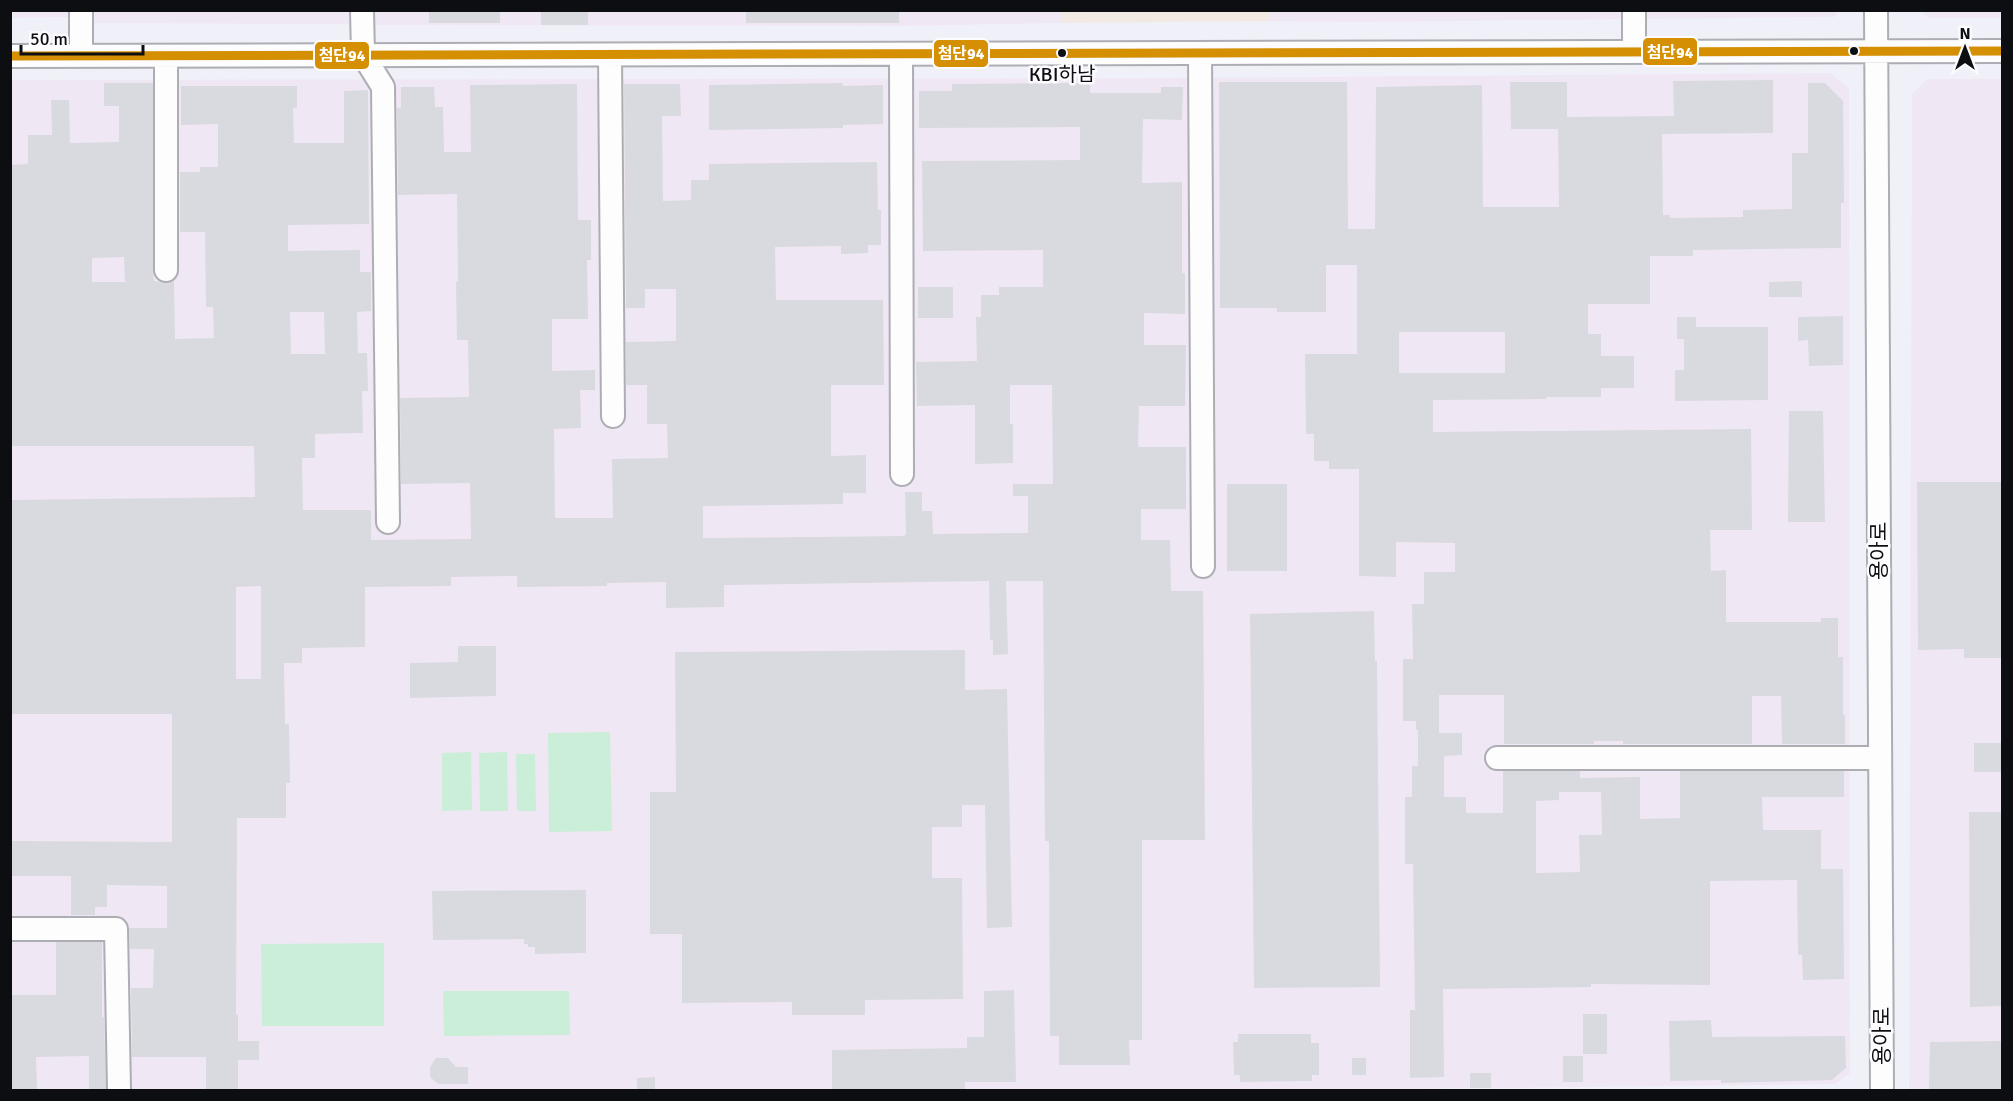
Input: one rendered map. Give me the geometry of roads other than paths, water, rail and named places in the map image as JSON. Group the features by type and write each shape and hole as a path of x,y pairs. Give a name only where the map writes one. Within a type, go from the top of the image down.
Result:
{"street":[{"path":"81,10 81,56"},
{"path":"363,10 363,55 383,87 388,522"},
{"path":"1634,10 1634,52"},
{"name":"용아로","path":"1876,10 1882,1090"},
{"path":"10,56 2002,51"},
{"path":"1200,53 1203,566"},
{"path":"902,54 902,474"},
{"path":"610,55 613,416"},
{"path":"166,56 166,270"},
{"path":"1497,758 1880,758"},
{"path":"10,929 116,929 119,1090"}],"place":[{"name":"KBI하남","path":"1062,53"}]}
